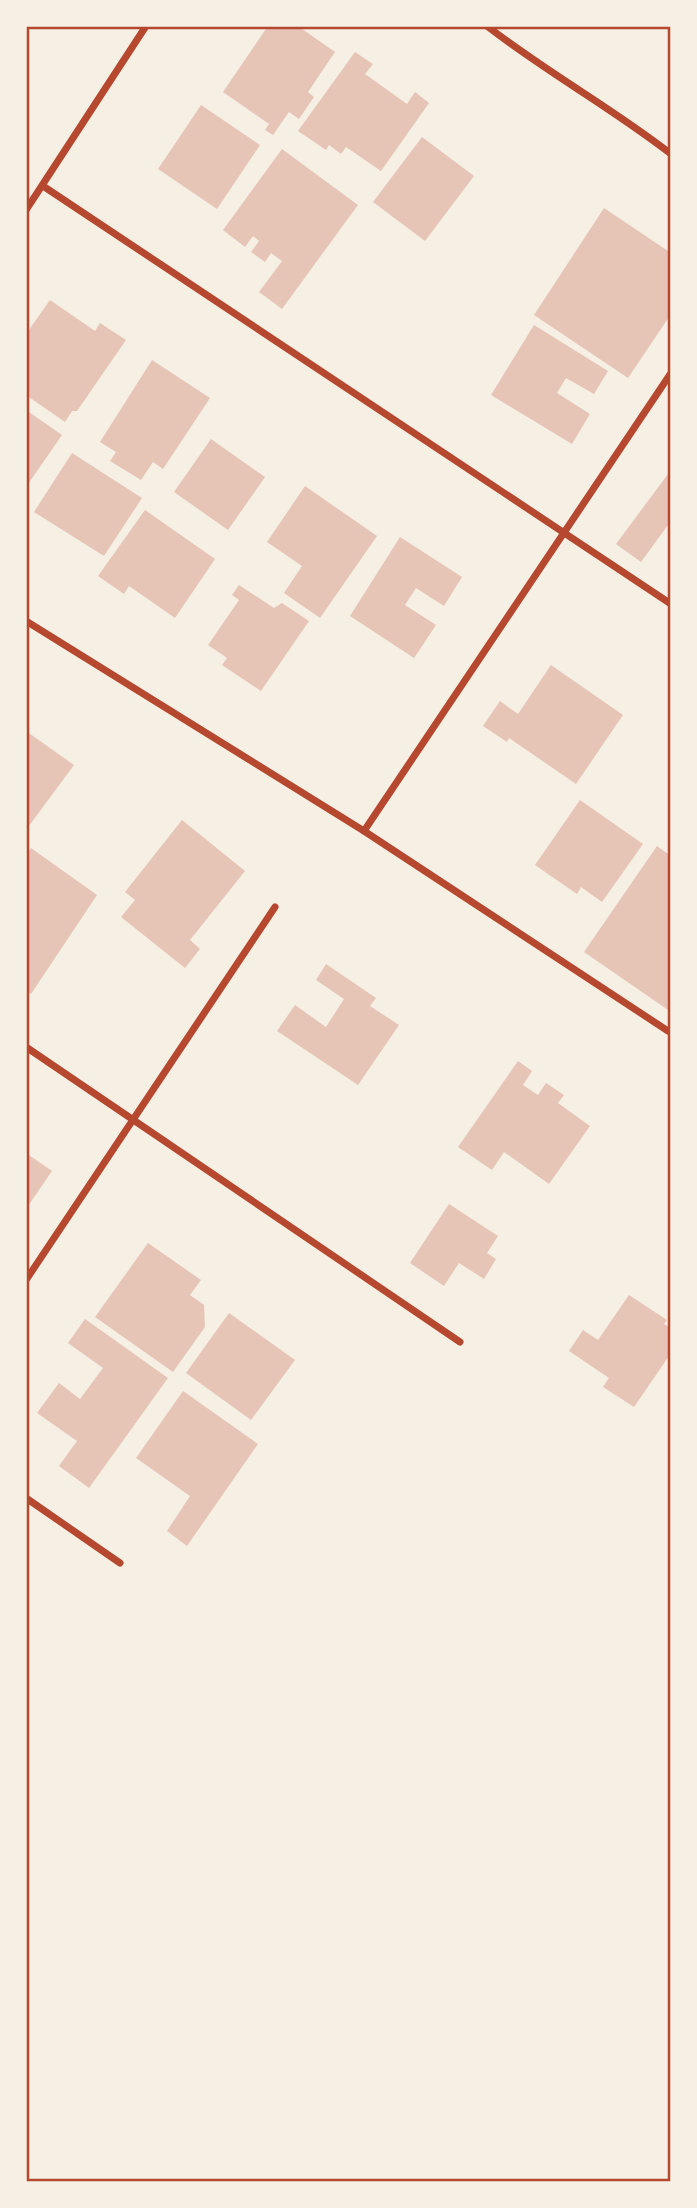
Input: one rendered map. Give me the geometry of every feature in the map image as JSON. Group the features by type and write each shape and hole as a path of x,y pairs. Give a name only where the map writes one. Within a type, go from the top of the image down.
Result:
{"street":[{"path":"26,210 146,26"},
{"path":"487,26 671,153"},
{"path":"43,186 671,604"},
{"path":"364,831 671,373"},
{"path":"26,621 364,831 668,1031"},
{"path":"26,1280 275,907"},
{"path":"26,1047 460,1342"},
{"path":"26,1498 120,1563"}],"building":[{"path":"268,26 298,26 335,52 308,92 314,97 299,119 289,112 273,135 265,130 269,124 223,92"},
{"path":"355,52 373,64 365,74 407,104 415,92 429,103 381,171 346,147 341,154 329,145 326,150 298,131"},
{"path":"201,105 260,145 217,209 158,169"},
{"path":"422,137 474,176 425,241 373,202"},
{"path":"282,149 358,205 282,309 259,292 282,261 271,253 265,262 251,252 259,241 253,236 245,247 223,230"},
{"path":"604,208 671,253 671,314 628,378 534,315"},
{"path":"50,300 95,331 100,323 126,340 77,411 72,411 65,422 26,395 26,334"},
{"path":"534,325 608,371 594,394 566,378 557,393 590,414 572,444 491,395"},
{"path":"152,360 210,398 163,469 153,462 141,480 110,461 116,452 100,442"},
{"path":"26,410 62,435 26,487"},
{"path":"211,439 265,477 228,530 174,492"},
{"path":"72,453 142,498 104,556 34,512"},
{"path":"671,470 671,528 668,525 641,562 616,544"},
{"path":"305,486 377,536 320,618 284,593 302,566 267,542"},
{"path":"145,510 215,559 175,618 129,586 124,594 98,576"},
{"path":"400,537 462,577 444,606 416,588 405,605 436,625 414,658 350,616"},
{"path":"239,585 274,608 282,603 309,621 261,691 222,665 227,658 208,645 239,600 232,595"},
{"path":"551,665 623,715 576,784 509,738 507,742 483,726 500,701 518,714"},
{"path":"26,731 74,765 26,830"},
{"path":"580,800 643,844 602,902 581,887 577,894 535,865"},
{"path":"182,820 245,871 190,940 200,949 185,968 121,917 135,900 125,892"},
{"path":"657,846 671,856 671,1012 584,952"},
{"path":"31,848 97,895 31,994 26,990 26,855"},
{"path":"326,964 376,998 370,1006 399,1025 358,1085 277,1031 295,1005 326,1027 344,999 316,980"},
{"path":"518,1061 532,1071 523,1085 538,1095 546,1083 564,1095 558,1103 590,1126 549,1184 504,1152 492,1170 458,1147"},
{"path":"26,1153 52,1171 26,1209"},
{"path":"449,1204 498,1236 487,1253 496,1259 484,1279 459,1263 444,1286 410,1263"},
{"path":"148,1243 201,1280 190,1295 204,1305 205,1327 173,1372 95,1317"},
{"path":"629,1295 667,1320 664,1324 671,1328 671,1353 634,1407 603,1387 609,1378 569,1351 583,1330 598,1340"},
{"path":"229,1313 295,1360 251,1420 186,1373"},
{"path":"85,1319 168,1378 89,1488 59,1466 77,1441 37,1413 59,1383 80,1399 103,1368 68,1343"},
{"path":"183,1391 258,1444 187,1546 167,1531 190,1496 136,1458"}]}
